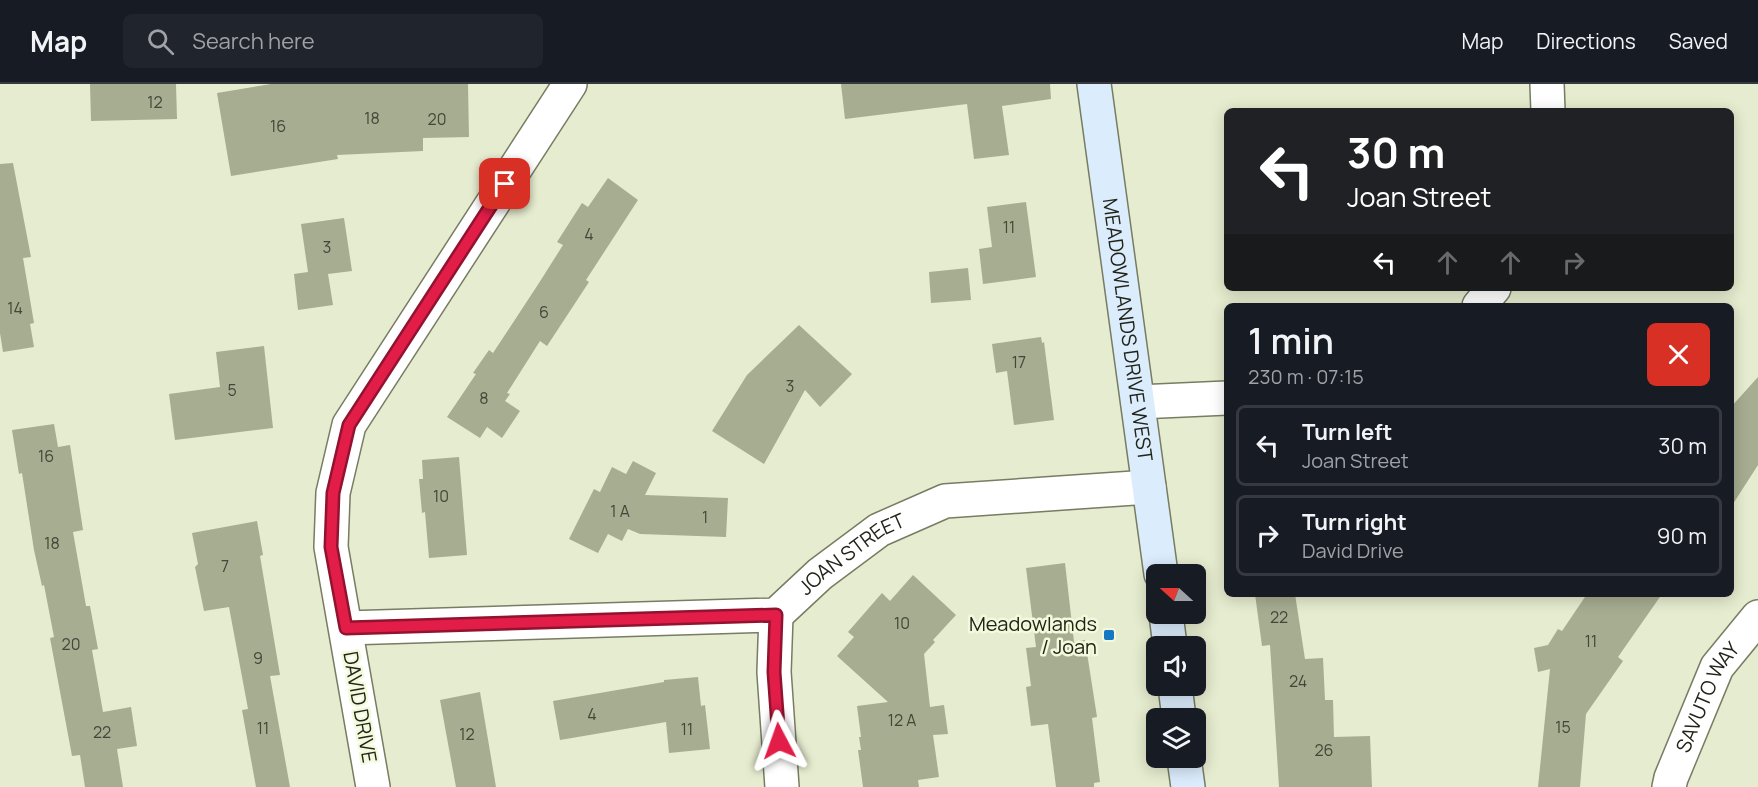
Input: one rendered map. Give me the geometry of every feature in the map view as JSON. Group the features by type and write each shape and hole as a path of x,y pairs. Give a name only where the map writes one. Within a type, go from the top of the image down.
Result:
{"main road":[{"name":"MEADOWLANDS DRIVE WEST","path":"1094,84 1160,564"},
{"path":"1185,768 1188,787"}],"street":[{"name":"DAVID DRIVE","path":"373,787 331,547 333,493 349,425 570,84"},
{"path":"1547,84 1548,108"},
{"path":"1482,303 1492,291"},
{"path":"1138,402 1224,398"},
{"name":"JOAN STREET","path":"776,615 820,573 879,530 945,501 1149,488"},
{"path":"346,628 776,615 774,672 782,787"},
{"name":"SAVUTO WAY","path":"1670,787 1671,778 1717,667 1758,617"}],"building":[{"path":"90,84 176,84 177,119 91,121"},
{"path":"271,84 468,84 469,137 423,138 423,151 337,155 338,159 231,176 217,93"},
{"path":"841,84 1050,84 1051,99 1002,106 1009,155 974,159 967,104 845,119"},
{"path":"13,163 31,257 23,258 34,323 30,324 34,347 3,352 0,333 0,164"},
{"path":"608,178 638,200 586,280 589,282 547,346 540,341 507,393 510,394 505,401 520,411 502,438 487,427 480,438 447,417 476,374 473,373 489,350 493,353 563,245 557,242 582,203 588,207"},
{"path":"1026,202 1036,277 983,284 979,249 992,247 987,207"},
{"path":"344,218 352,271 328,274 333,305 298,310 294,274 308,272 301,224"},
{"path":"968,268 971,300 931,303 929,272"},
{"path":"799,325 852,374 820,407 805,390 764,464 712,431 747,375"},
{"path":"1041,337 1042,343 1044,342 1054,420 1014,425 1007,371 996,373 992,344"},
{"path":"264,346 273,428 175,440 169,394 220,387 216,352"},
{"path":"1758,377 1758,465 1734,502 1734,404"},
{"path":"54,424 58,447 70,445 83,530 73,532 86,606 90,606 98,649 92,650 103,712 131,707 137,746 117,749 123,787 85,787 80,755 72,756 50,638 54,637 44,585 42,586 34,550 22,473 19,474 12,430"},
{"path":"459,457 467,555 429,558 425,512 422,513 419,479 423,479 422,460"},
{"path":"633,461 656,473 645,495 728,498 726,537 640,534 628,529 622,541 608,534 598,553 569,539 594,489 600,492 612,467 626,474"},
{"path":"257,521 263,555 260,556 280,675 270,676 290,787 256,787 242,710 248,709 229,607 204,611 195,567 198,564 192,533"},
{"path":"1065,563 1074,642 1085,640 1097,717 1092,718 1100,782 1094,783 1094,787 1056,787 1048,724 1031,726 1026,687 1031,686 1026,648 1036,647 1026,568"},
{"path":"913,575 956,615 933,640 935,642 924,654 930,707 944,705 948,734 933,735 939,777 918,780 919,787 863,787 858,750 861,750 859,737 861,737 857,706 888,702 837,656 854,637 848,632 882,593 890,601"},
{"path":"1255,597 1295,597 1305,659 1323,658 1325,700 1333,700 1334,737 1370,736 1372,787 1279,787 1270,645 1262,646"},
{"path":"1585,597 1660,597 1618,657 1623,661 1586,714 1580,787 1538,787 1550,669 1538,672 1534,648 1548,645 1558,629 1562,631"},
{"path":"698,677 701,706 705,705 710,749 669,753 666,722 560,740 553,701 664,682 664,680"},
{"path":"480,692 496,787 456,787 440,700"}],"place":[{"name":"Meadowlands / Joan","path":"1109,635"}],"route":[{"path":"505,184 349,425 333,493 331,547 346,628 776,615 774,672 779,741"}]}
